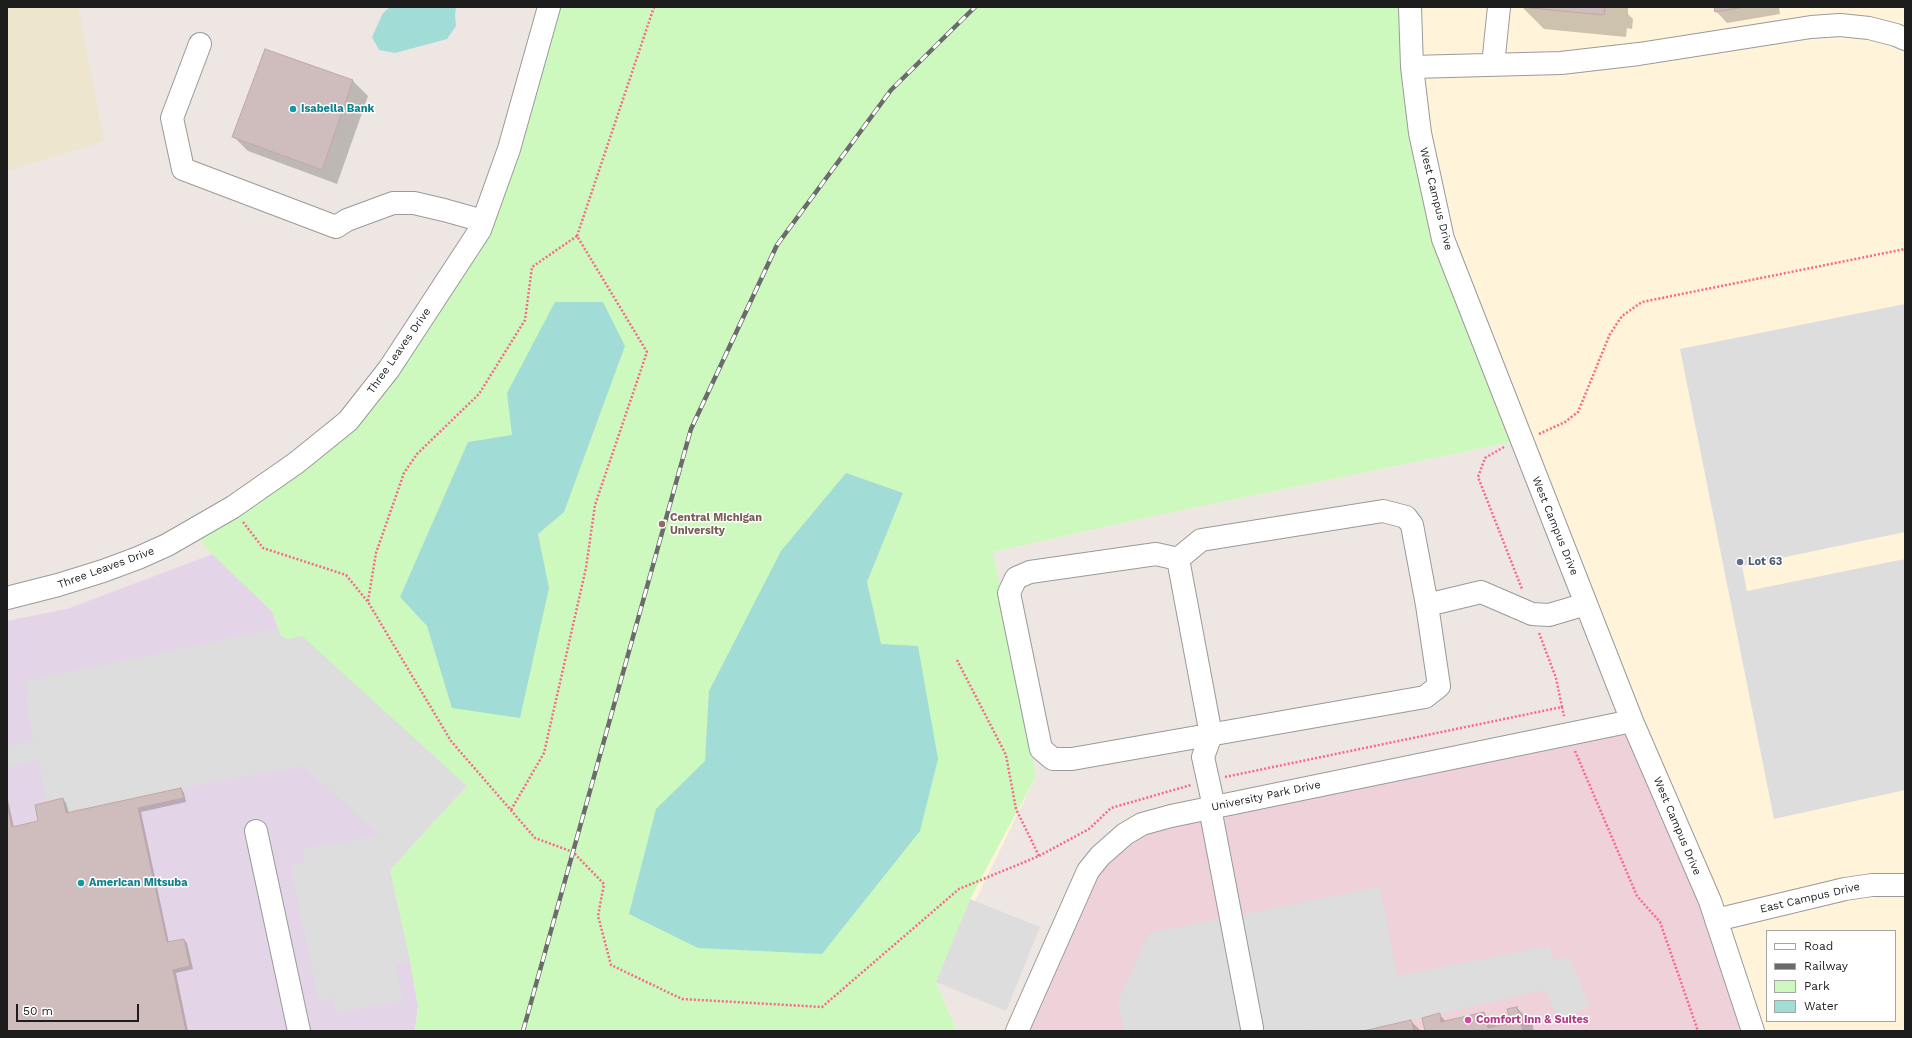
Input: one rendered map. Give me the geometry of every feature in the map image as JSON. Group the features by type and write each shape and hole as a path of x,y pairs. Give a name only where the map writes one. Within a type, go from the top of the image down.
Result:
{"street":[{"name":"Three Leaves Drive","path":"7,598 58,586 152,552 233,507 296,463 348,421 389,369 480,230 509,149 549,7"},
{"name":"West Campus Drive","path":"1410,7 1412,67 1420,134 1443,239 1632,721 1710,900 1753,1031"},
{"path":"1493,65 1499,7"},
{"path":"1412,67 1561,63 1640,54 1811,27 1840,25 1869,28 1905,39"},
{"path":"200,44 172,118 183,169 336,226 347,220 393,203 414,203 483,221"},
{"path":"1383,511 1406,517 1412,525 1427,605 1439,686 1425,697 1211,735 1072,758 1053,759 1041,749 1009,593 1016,578 1030,572 1156,554 1178,559 1201,540 1383,511"},
{"path":"1178,559 1211,735 1203,757 1209,780 1212,807 1252,1028"},
{"path":"1427,605 1481,592 1532,614 1549,615 1586,604"},
{"name":"University Park Drive","path":"1017,1031 1088,871 1100,856 1124,834 1142,824 1212,807 1632,721"},
{"path":"256,831 299,1031"},
{"name":"East Campus Drive","path":"1716,920 1845,889 1872,885 1905,885"}],"path":[{"path":"368,602 376,552 404,474 417,454 479,394 525,320 532,267 578,236 654,7"},
{"path":"511,810 544,753 586,568 595,505 648,352 578,236"},
{"path":"1536,435 1565,422 1578,412 1610,334 1622,316 1642,302 1905,249"},
{"path":"1510,444 1485,458 1478,477 1556,678 1567,734 1637,896 1660,922 1698,1031"},
{"path":"241,518 263,548 346,576 368,602 451,741 535,838 573,852 604,884 598,916 611,965 682,999 822,1007 959,889 1039,856 1089,829 1111,808 1209,780 1562,707"},
{"path":"957,660 1006,755 1016,809 1039,856"}],"shaded area":[{"path":"7,7 78,7 104,141 7,171"},
{"name":"Central Michigan University","path":"549,7 1905,7 1905,1031 1753,1031 1521,440 1149,517 993,552 1036,776 936,982 957,1031 415,1031 418,1006 410,961 390,870 467,786 281,636 272,611 207,549 348,421 480,230"},
{"name":"Lot 63","path":"1905,304 1905,532 1742,566 1747,591 1905,559 1905,790 1774,819 1680,349"},
{"path":"237,545 505,1031 7,1031 7,621 67,609"},
{"path":"278,628 281,636 287,639 302,636 467,786 390,870 410,961 395,965 403,1000 337,1013 333,998 319,1001 290,866 305,863 302,849 379,835 303,766 181,788 66,813 63,798 47,802 38,760 7,767 7,746 34,741 25,697 30,696 26,681"},
{"path":"1632,721 1752,1031 1017,1031 1088,871 1125,834"},
{"path":"1380,887 1397,976 1550,946 1553,959 1560,960 1569,956 1590,1006 1559,1019 1545,990 1363,1031 1312,1031 1312,1028 1300,1031 1124,1031 1118,1001 1149,933"},
{"path":"970,899 1040,927 1006,1011 936,982"}],"green space":[{"name":"Central Michigan University","path":"549,7 1416,7 1440,223 1521,440 1149,517 993,552 1036,776 970,899 936,982 957,1031 415,1031 418,1006 410,961 390,870 467,786 281,636 272,611 207,549 194,530 348,421 480,230"}],"water":[{"path":"390,7 456,7 456,26 447,39 395,53 379,50 372,37 383,13"},
{"path":"555,302 603,302 625,346 564,512 538,534 549,588 520,718 452,708 427,626 400,597 468,442 512,435 507,393"},
{"path":"846,473 903,493 867,582 881,644 918,646 938,759 920,831 822,954 698,948 629,914 656,809 705,761 709,691 781,551"}],"building":[{"path":"1521,7 1605,7 1604,15"},
{"path":"1714,7 1744,7 1715,12"},
{"name":"Isabella Bank","path":"265,49 353,80 322,170 232,137"},
{"name":"American Mitsuba","path":"181,788 184,798 138,808 167,942 184,939 190,966 173,970 186,1031 7,1031 7,805 12,827 38,821 35,805 63,798 66,813"},
{"name":"Comfort Inn & Suites","path":"1517,1007 1523,1031 1425,1031 1422,1018 1440,1013 1441,1022 1484,1012 1488,1028 1510,1023 1507,1009"},
{"path":"1411,1020 1414,1031 1363,1031"}],"railway":[{"path":"523,1031 691,429 777,245 891,90 975,7"}],"place":[{"name":"Isabella Bank","path":"293,109"},
{"name":"Central Michigan University","path":"662,524"},
{"name":"Lot 63","path":"1740,562"},
{"name":"American Mitsuba","path":"81,883"},
{"name":"Comfort Inn & Suites","path":"1468,1020"}]}
